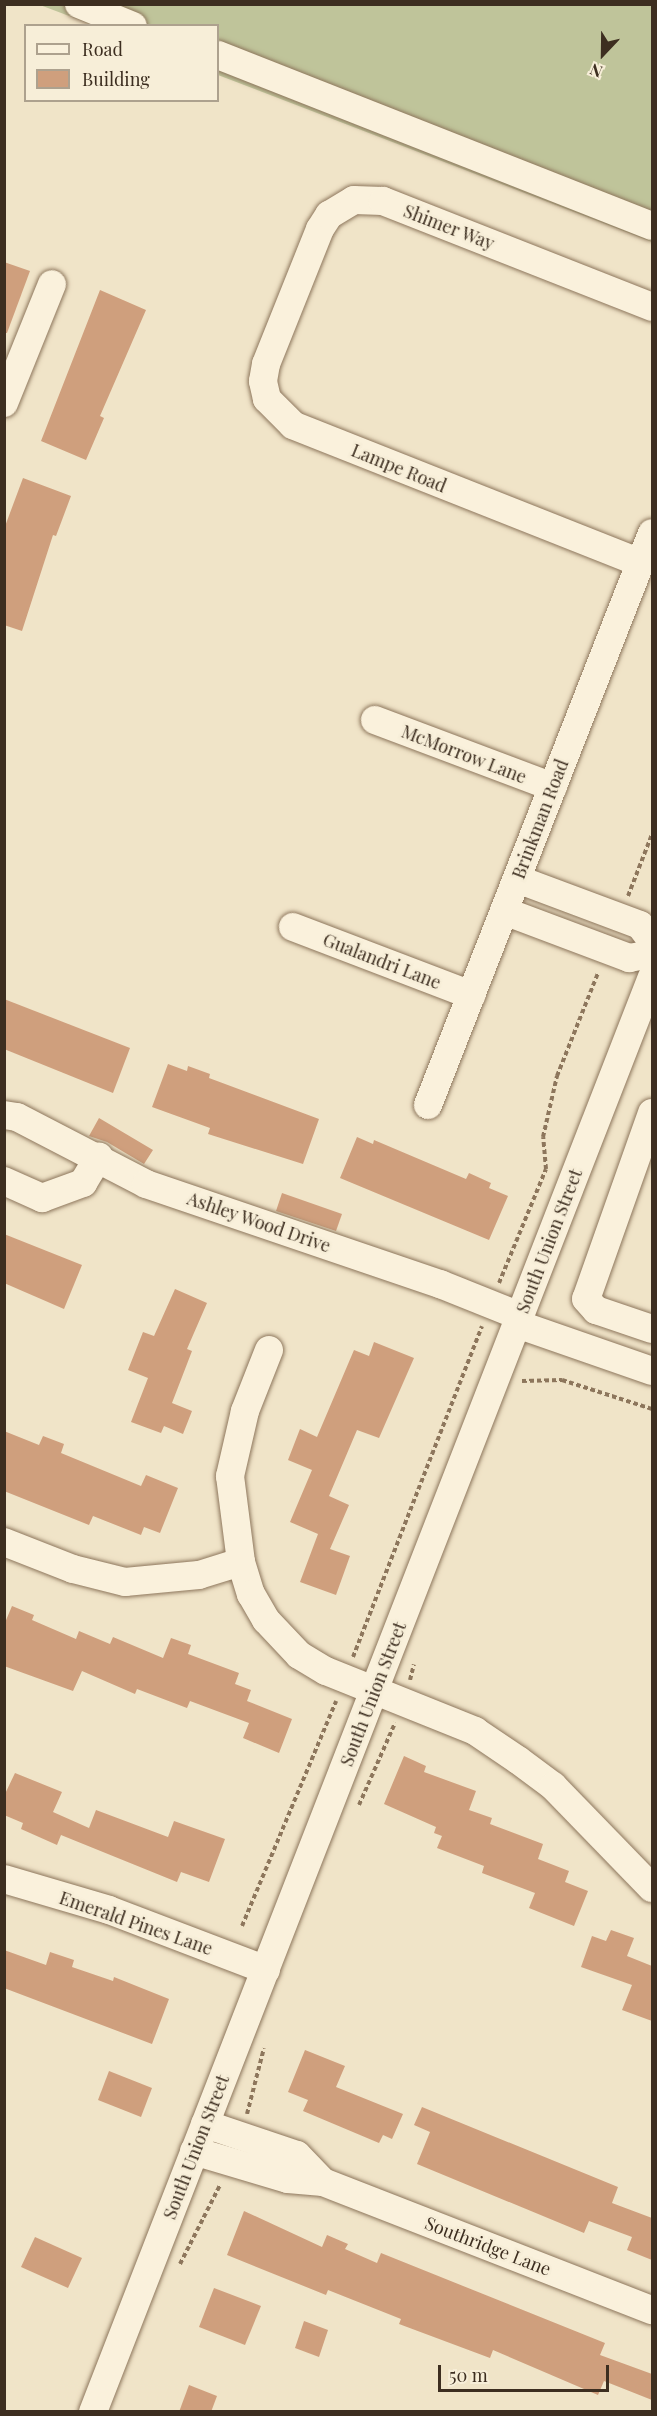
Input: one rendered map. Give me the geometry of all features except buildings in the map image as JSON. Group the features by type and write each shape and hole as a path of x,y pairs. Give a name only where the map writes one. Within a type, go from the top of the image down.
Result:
{"street":[{"path":"79,4 128,24"},
{"path":"219,55 652,226"},
{"name":"Shimer Way","path":"293,296 328,215 340,205 367,198 383,201 652,307"},
{"path":"4,403 12,362 52,284"},
{"name":"Lampe Road","path":"293,296 263,381 267,399 293,425 641,563"},
{"name":"Brinkman Road","path":"428,1105 652,533"},
{"name":"McMorrow Lane","path":"375,720 553,787"},
{"path":"517,879 640,925 652,940"},
{"path":"504,911 629,958 652,954"},
{"name":"Gualandri Lane","path":"293,927 471,995"},
{"name":"South Union Street","path":"93,2412 652,977"},
{"path":"652,1113 587,1292 590,1305 652,1329"},
{"name":"Ashley Wood Drive","path":"4,1115 17,1117 99,1156 146,1184 490,1304 519,1320 652,1371"},
{"path":"4,1182 42,1198 83,1183 99,1156"},
{"path":"269,1350 245,1410 230,1476 241,1562 251,1594 281,1638 299,1655 345,1679 475,1731 553,1786 652,1888"},
{"path":"4,1542 72,1569 125,1582 199,1575 241,1562"},
{"name":"Emerald Pines Lane","path":"4,1879 110,1910 266,1970"},
{"name":"Southridge Lane","path":"205,2124 297,2155 323,2182"},
{"name":"Southridge Lane","path":"194,2151 288,2179 323,2182 652,2310"}],"path":[{"path":"619,917 652,834"},
{"path":"242,1926 345,1679 490,1304 546,1168 543,1137 558,1076 607,950"},
{"path":"515,1379 531,1383 562,1380 652,1409"}],"green space":[{"path":"40,5 652,5 652,242 219,75 219,24 90,24"}]}
